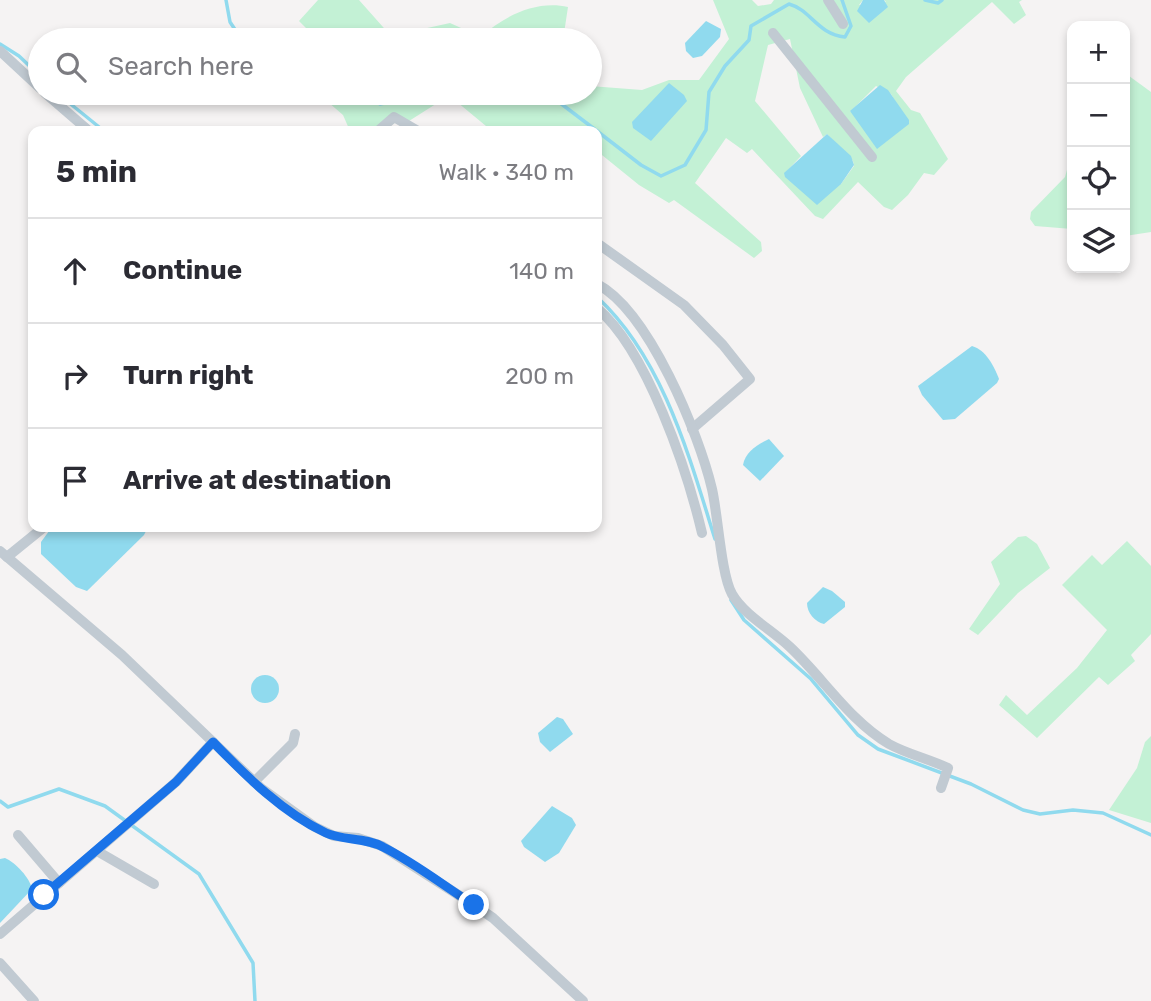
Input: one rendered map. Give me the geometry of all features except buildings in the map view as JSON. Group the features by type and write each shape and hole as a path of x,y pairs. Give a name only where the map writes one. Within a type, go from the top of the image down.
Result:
{"street":[{"path":"828,0 843,24"},
{"path":"773,33 872,157"},
{"path":"0,51 28,77"},
{"path":"59,105 83,126"},
{"path":"384,126 394,117 409,126"},
{"path":"602,247 684,305 723,345 750,379 692,429"},
{"path":"602,290 631,317 657,353 692,429 712,491 724,570 732,593 815,672 859,723 891,745 948,768 944,780"},
{"path":"602,315 631,351 664,419 684,464 702,533"},
{"path":"37,532 4,554 122,654 254,782 315,827 334,836 358,838 382,846 474,905 583,1001"},
{"path":"254,782 293,743 295,734"},
{"path":"0,934 176,782 213,742"},
{"path":"18,835 59,883"},
{"path":"97,851 154,884"},
{"path":"0,963 34,1001"}],"green space":[{"path":"318,0 359,0 384,28 306,28 299,21"},
{"path":"713,0 752,0 758,6 771,4 774,0 863,0 859,5 886,2 884,0 1022,0 1019,2 1026,15 1014,24 992,2 906,77 896,91 911,110 920,113 948,159 934,175 924,173 908,195 892,210 884,207 858,182 823,219 815,216 752,149 747,153 726,138 695,183 761,242 762,251 754,258 674,200 669,203 639,185 602,155 602,126 486,126 461,105 602,105 602,87 642,90 669,80 699,80 729,39","holes":["790,39 800,88 823,137 827,134 853,161 854,166 841,184 785,173 801,156 755,101 768,45","876,86 891,94 899,108 850,112"]},
{"path":"556,5 568,7 565,28 492,28 510,16 532,8"},
{"path":"450,23 461,28 427,28"},
{"path":"1130,77 1151,92 1151,232 1130,235"},
{"path":"331,105 434,105 409,121 398,121 390,126 348,126 343,115"},
{"path":"1067,170 1067,229 1035,226 1030,219 1031,212 1065,177"},
{"path":"1026,536 1037,544 1050,568 1018,593 978,635 969,629 1000,584 991,562 1018,537"},
{"path":"1127,541 1151,566 1151,634 1131,655 1135,661 1108,685 1099,677 1037,738 999,705 1006,695 1027,715 1077,668 1107,630 1062,585 1092,555 1102,565"},
{"path":"1151,736 1151,823 1109,810 1137,768 1145,742"}],"water":[{"path":"863,0 884,0 888,7 869,23 857,11"},
{"path":"706,21 721,29 720,37 702,56 693,58 686,51 685,43"},
{"path":"669,83 684,95 687,101 651,141 633,128 632,122"},
{"path":"880,85 888,90 909,120 909,124 877,149 850,111"},
{"path":"827,134 851,156 854,165 841,184 817,205 785,177 784,173"},
{"path":"972,346 985,355 999,379 955,419 943,420 922,395 918,386"},
{"path":"769,439 784,456 760,481 743,465 744,460 756,446"},
{"path":"48,532 146,532 87,591 76,587 41,554 41,542"},
{"path":"823,587 845,602 845,607 824,624 812,616 807,603"},
{"path":"265,675 275,679 279,689 275,699 265,703 255,699 251,689 255,679"},
{"path":"557,717 563,719 573,734 550,752 540,742 538,733"},
{"path":"552,806 572,818 576,825 559,853 545,862 524,847 521,841"},
{"path":"5,858 22,871 32,889 0,923 0,859"}],"waterway":[{"path":"226,0 230,22 234,28"},
{"path":"602,135 641,165 661,176 685,165 706,130 709,92 725,66 749,40 751,26 789,4 803,11 821,27 845,37 851,26 842,0"},
{"path":"925,0 938,3 942,0"},
{"path":"0,44 28,65"},
{"path":"72,105 98,126"},
{"path":"563,105 590,126"},
{"path":"602,302 640,349 656,378 684,442 715,539"},
{"path":"731,600 744,620 811,679 858,735 878,749 971,784 1023,810 1040,814 1073,810 1103,813 1151,835"},
{"path":"0,801 8,807 59,789 105,806 199,874 253,963 255,1001"}],"route":[{"path":"44,895 176,782 213,742 261,788 315,827 334,836 358,838 382,846 474,905"}]}
